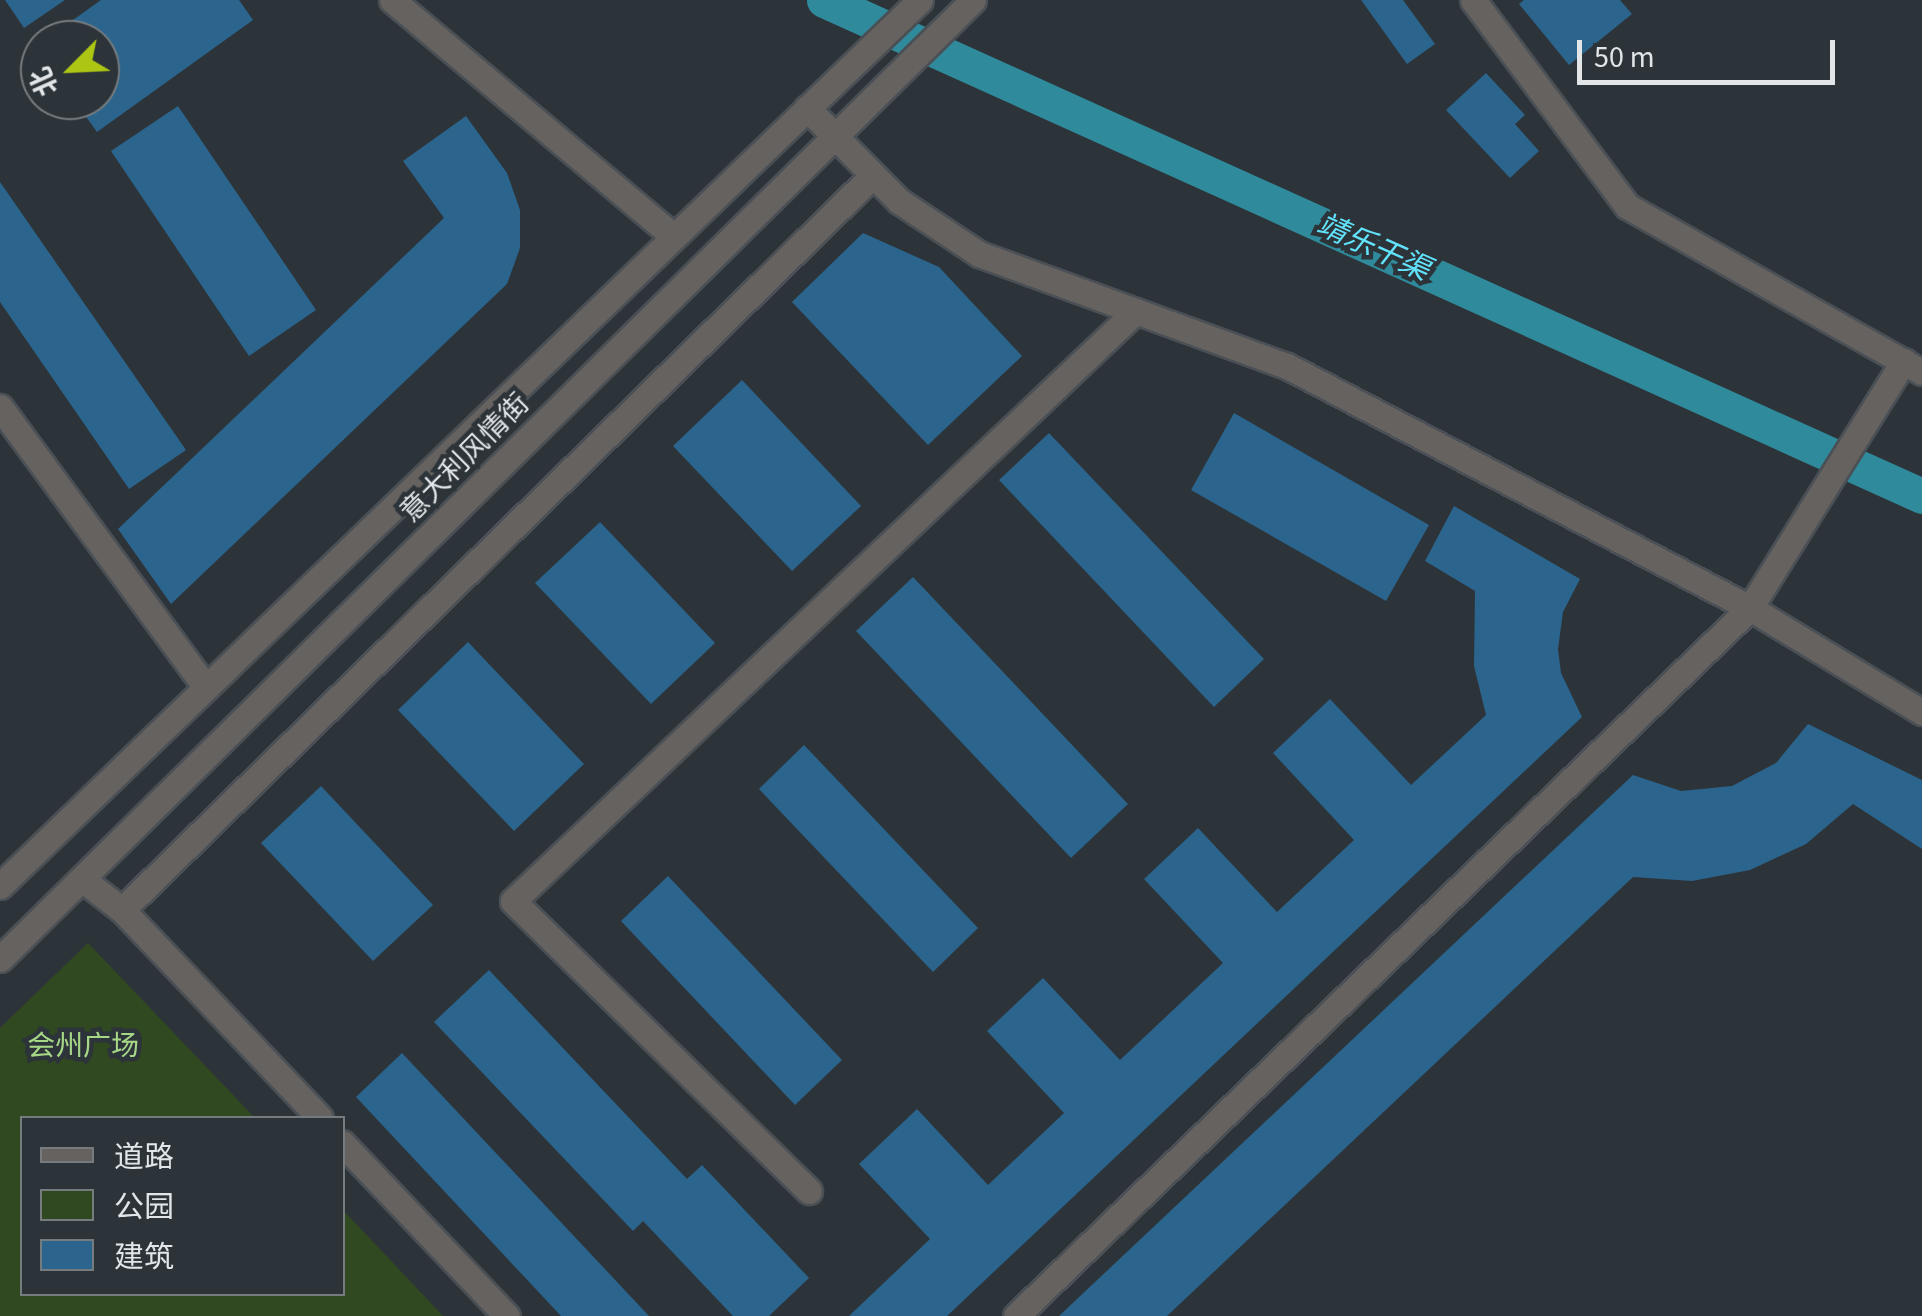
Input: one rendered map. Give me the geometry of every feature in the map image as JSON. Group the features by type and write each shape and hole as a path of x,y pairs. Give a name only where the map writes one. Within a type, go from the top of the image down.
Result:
{"street":[{"path":"392,0 674,237"},
{"name":"意大利风情街","path":"0,886 920,0"},
{"path":"1016,1316 1750,608 1878,402 1913,367 1627,206 1473,0"},
{"name":"意大利风情街","path":"0,960 966,7"},
{"path":"807,108 898,201 979,254 1287,366 1750,608 1922,712"},
{"path":"122,910 873,174"},
{"path":"810,1192 513,901 1136,311"},
{"path":"0,407 206,687"},
{"path":"82,878 122,910 318,1116"},
{"path":"345,1145 507,1316"}],"green space":[{"name":"会州广场","path":"88,943 253,1116 20,1116 20,1296 345,1296 345,1212 443,1316 0,1316 0,1028"}],"building":[{"path":"5,0 65,0 36,20 20,22"},
{"path":"101,0 239,0 253,20 120,115 120,20 73,20"},
{"path":"1361,0 1403,0 1435,44 1407,64"},
{"path":"1524,0 1620,0 1632,14 1569,65 1519,4"},
{"path":"1486,73 1525,115 1515,124 1539,151 1510,178 1446,110"},
{"path":"178,106 316,310 249,356 111,151"},
{"path":"466,116 507,173 520,210 520,248 507,284 171,604 118,529 444,218 403,161"},
{"path":"88,120 114,120 97,132"},
{"path":"0,182 186,450 129,489 0,302"},
{"path":"863,233 939,267 1022,356 928,445 792,302"},
{"path":"742,380 861,506 792,571 673,446"},
{"path":"1234,413 1429,525 1386,601 1191,490"},
{"path":"1049,433 1264,659 1214,707 999,480"},
{"path":"1454,506 1580,579 1563,612 1558,649 1561,673 1582,717 947,1316 849,1316 930,1239 859,1164 917,1109 988,1185 1064,1113 987,1031 1043,978 1120,1060 1223,963 1144,879 1198,828 1277,912 1354,840 1273,753 1330,699 1411,785 1486,715 1474,666 1475,591 1425,561"},
{"path":"600,522 715,643 651,704 535,583"},
{"path":"913,577 1128,804 1071,858 856,631"},
{"path":"468,642 584,764 514,831 398,710"},
{"path":"1808,724 1922,780 1922,849 1853,804 1806,844 1750,870 1692,881 1633,877 1167,1316 1059,1316 1633,775 1681,791 1732,786 1776,763"},
{"path":"804,745 978,928 933,972 759,789"},
{"path":"321,786 433,905 373,961 261,843"},
{"path":"668,876 842,1060 795,1105 621,921"},
{"path":"489,970 687,1179 702,1165 809,1278 769,1316 733,1316 643,1221 633,1231 434,1022"},
{"path":"402,1053 649,1316 561,1316 356,1097"}],"waterway":[{"name":"靖乐干渠","path":"824,0 1922,496"}]}
